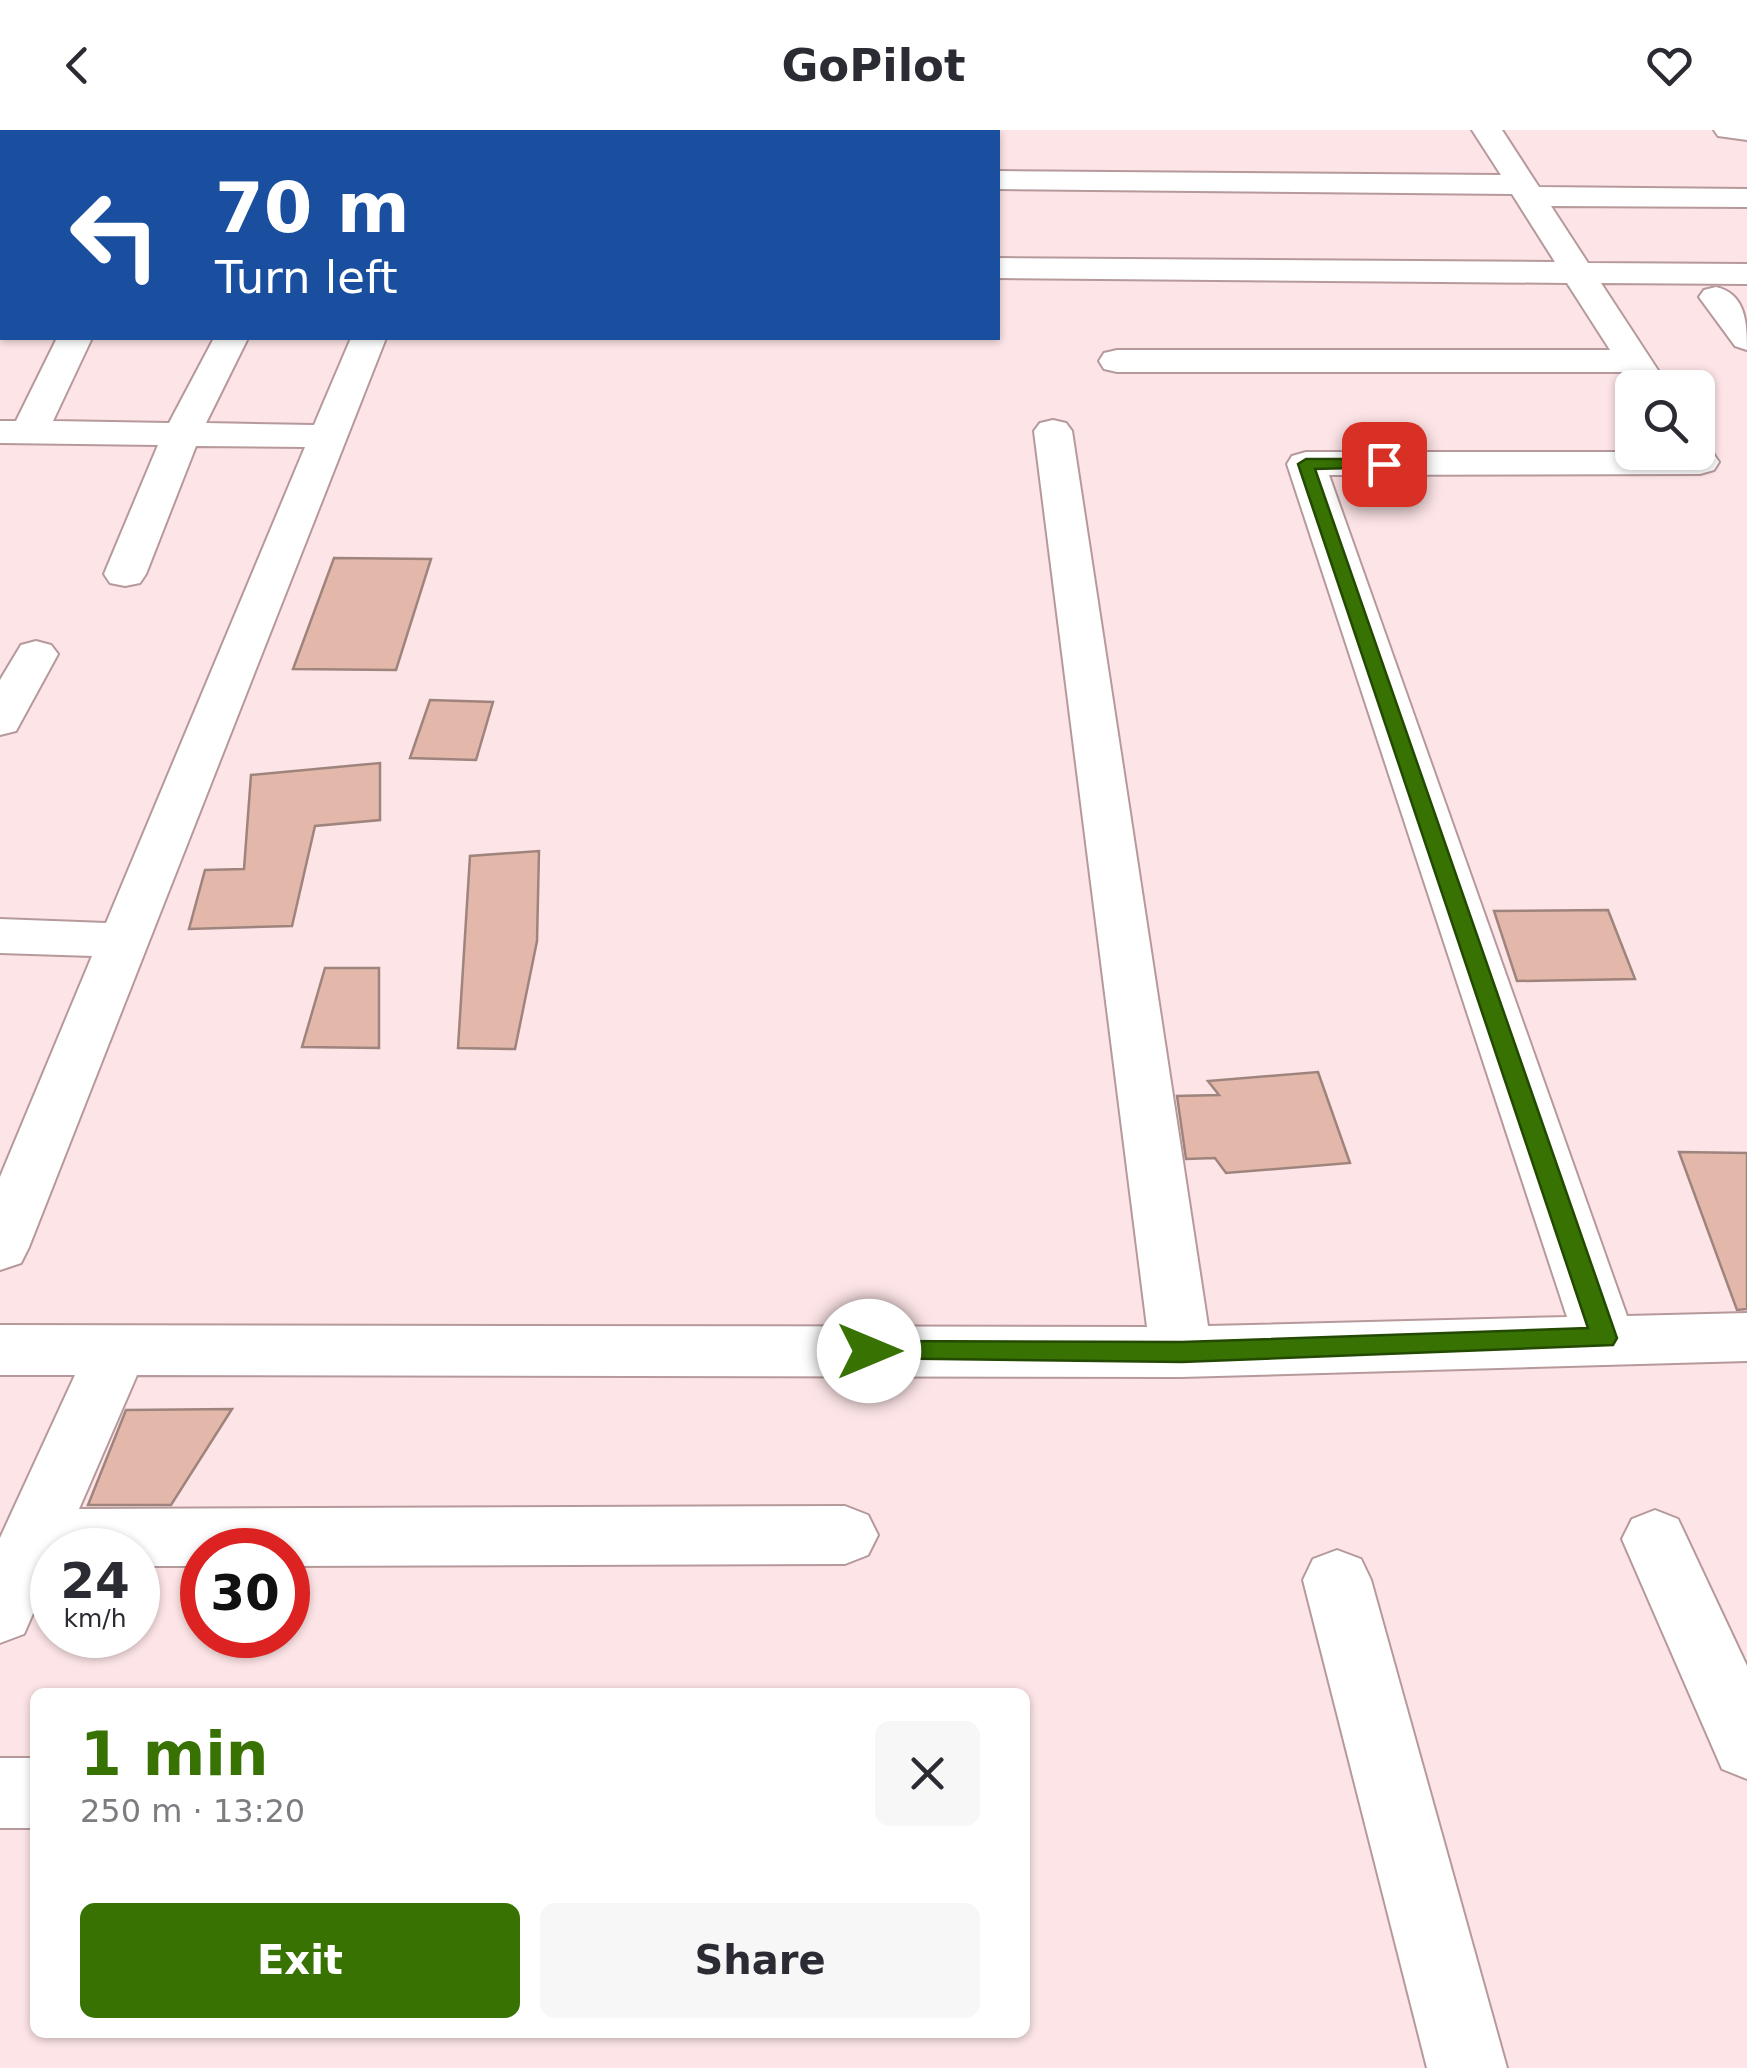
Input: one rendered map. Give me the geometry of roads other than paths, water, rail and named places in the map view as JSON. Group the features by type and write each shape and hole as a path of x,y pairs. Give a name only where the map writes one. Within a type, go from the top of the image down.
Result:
{"street":[{"path":"1487,130 1640,370"},
{"path":"1729,130 1747,130"},
{"path":"1000,180 1747,198"},
{"path":"1000,268 1747,274"},
{"path":"1716,297 1747,340"},
{"path":"14,433 73,340"},
{"path":"125,574 182,434 230,340"},
{"path":"0,1247 367,340"},
{"path":"1117,361 1615,373"},
{"path":"1053,431 1182,1352"},
{"path":"14,433 328,436"},
{"path":"1604,1338 1306,464 1615,462"},
{"path":"0,721 36,654"},
{"path":"0,936 124,940"},
{"path":"0,1350 1182,1352 1747,1337"},
{"path":"37,1528 118,1348"},
{"path":"160,1538 845,1535"},
{"path":"1655,1539 1747,1745"},
{"path":"0,1612 30,1543"},
{"path":"1337,1580 1468,2068"},
{"path":"0,1793 30,1793"}]}
